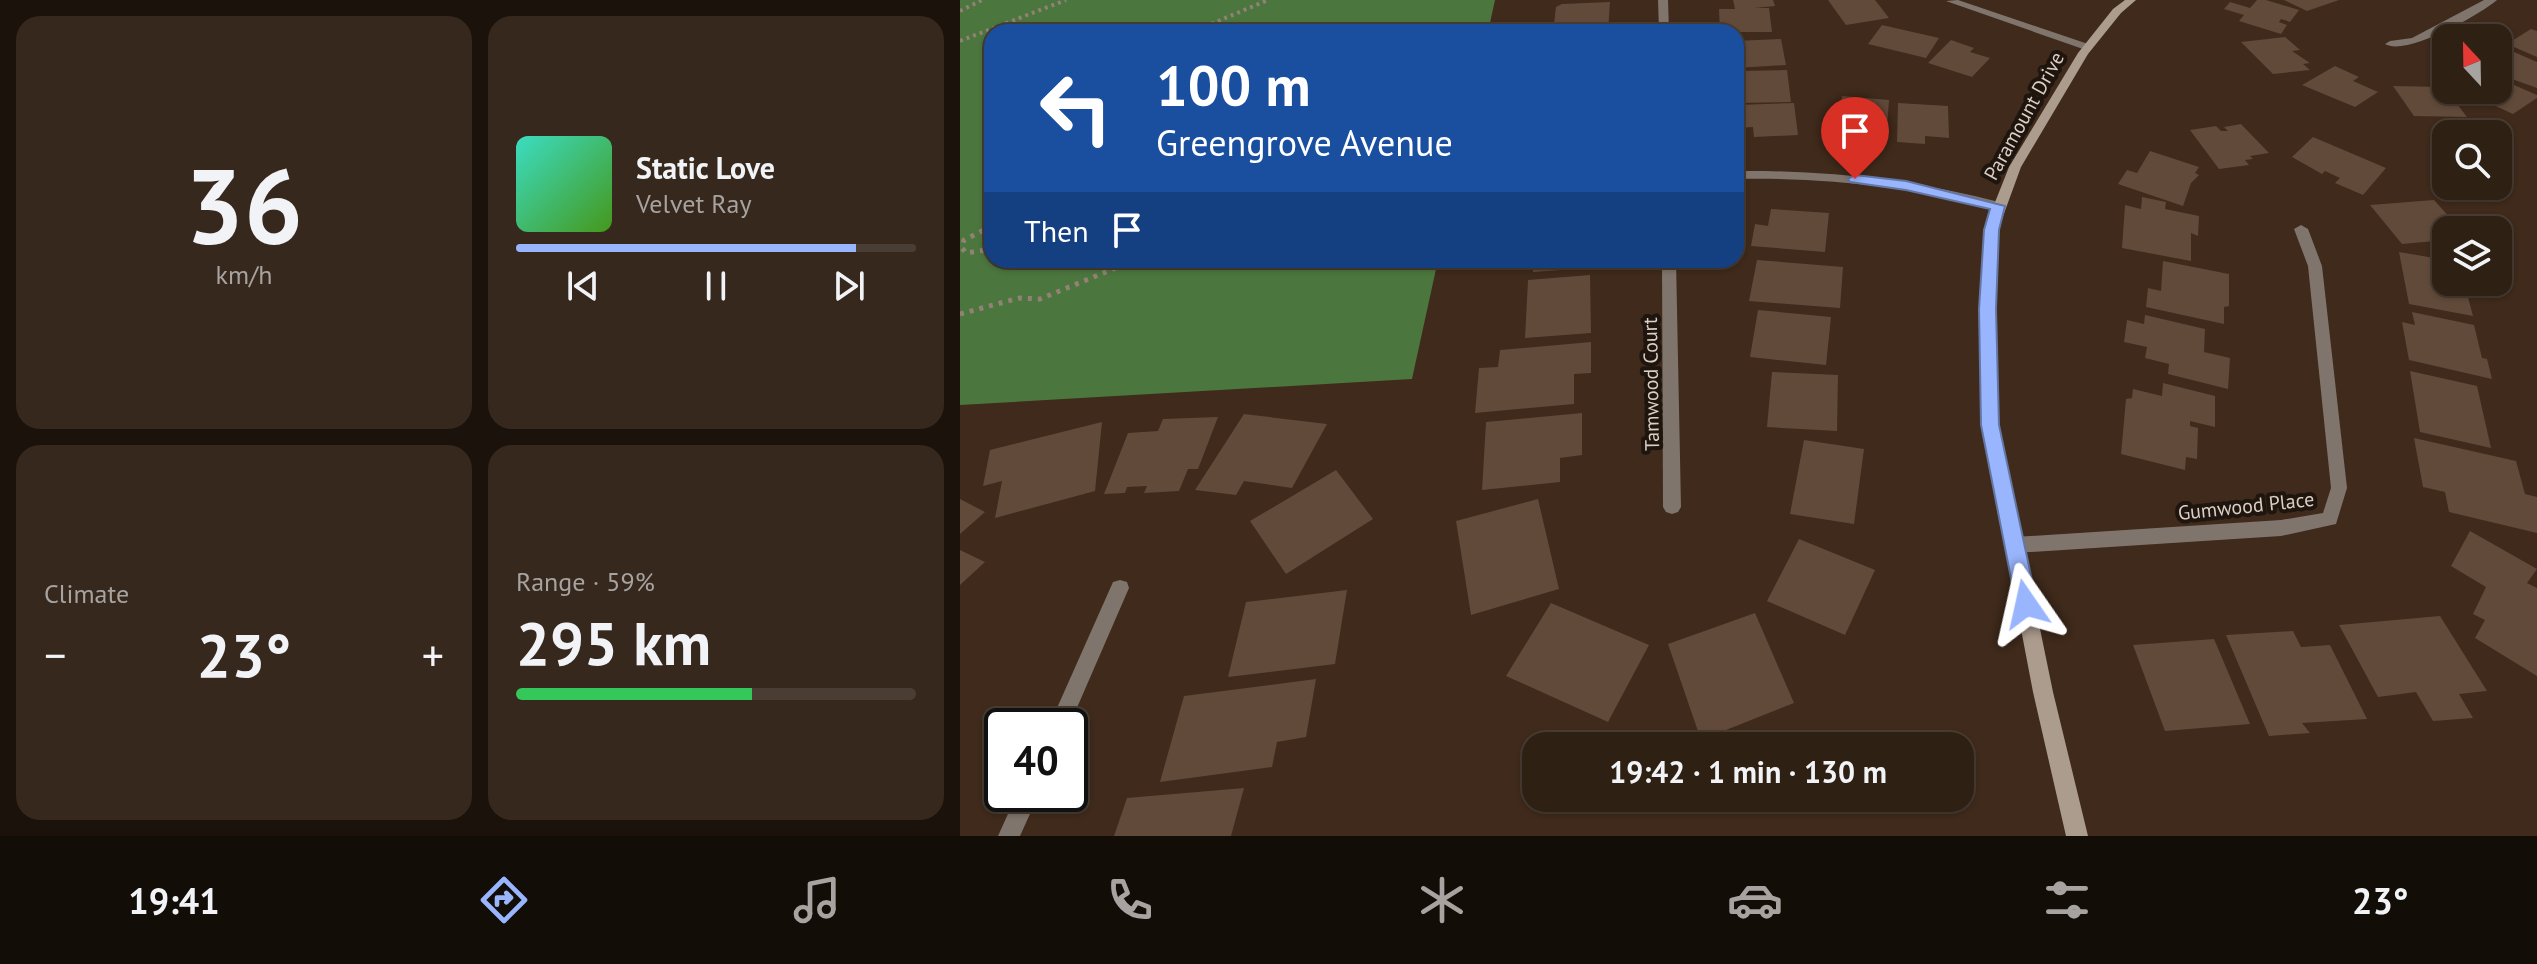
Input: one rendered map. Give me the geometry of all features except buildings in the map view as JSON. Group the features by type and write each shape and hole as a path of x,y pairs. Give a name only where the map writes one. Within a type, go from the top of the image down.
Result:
{"street":[{"path":"1663,0 1664,24"},
{"name":"Paramount Drive","path":"2077,836 2043,692 1990,425 1988,309 1991,230 2015,167 2087,47 2131,0"},
{"path":"2390,44 2415,41 2492,0"},
{"path":"1951,1 2087,47"},
{"path":"1744,175 1804,173 1906,186 1998,206"},
{"name":"Gumwood Place","path":"2015,545 2281,528 2330,519 2339,488 2315,266 2301,229"},
{"name":"Tamwood Court","path":"1669,268 1672,507"},
{"path":"1067,708 1120,588"},
{"path":"1009,836 1020,812"}],"path":[{"path":"960,11 982,0"},
{"path":"1004,24 1066,0"},
{"path":"1211,24 1268,0"},
{"path":"960,41 984,32"},
{"path":"984,230 964,240 962,248 966,253 984,250"},
{"path":"960,314 1019,298 1040,299 1116,268"}],"green space":[{"path":"960,0 1495,0 1490,24 984,24 984,268 1436,268 1412,379 960,405"}],"route":[{"path":"1855,179 1906,186 1998,206 1991,230 1988,309 1990,425 2026,604"}]}
